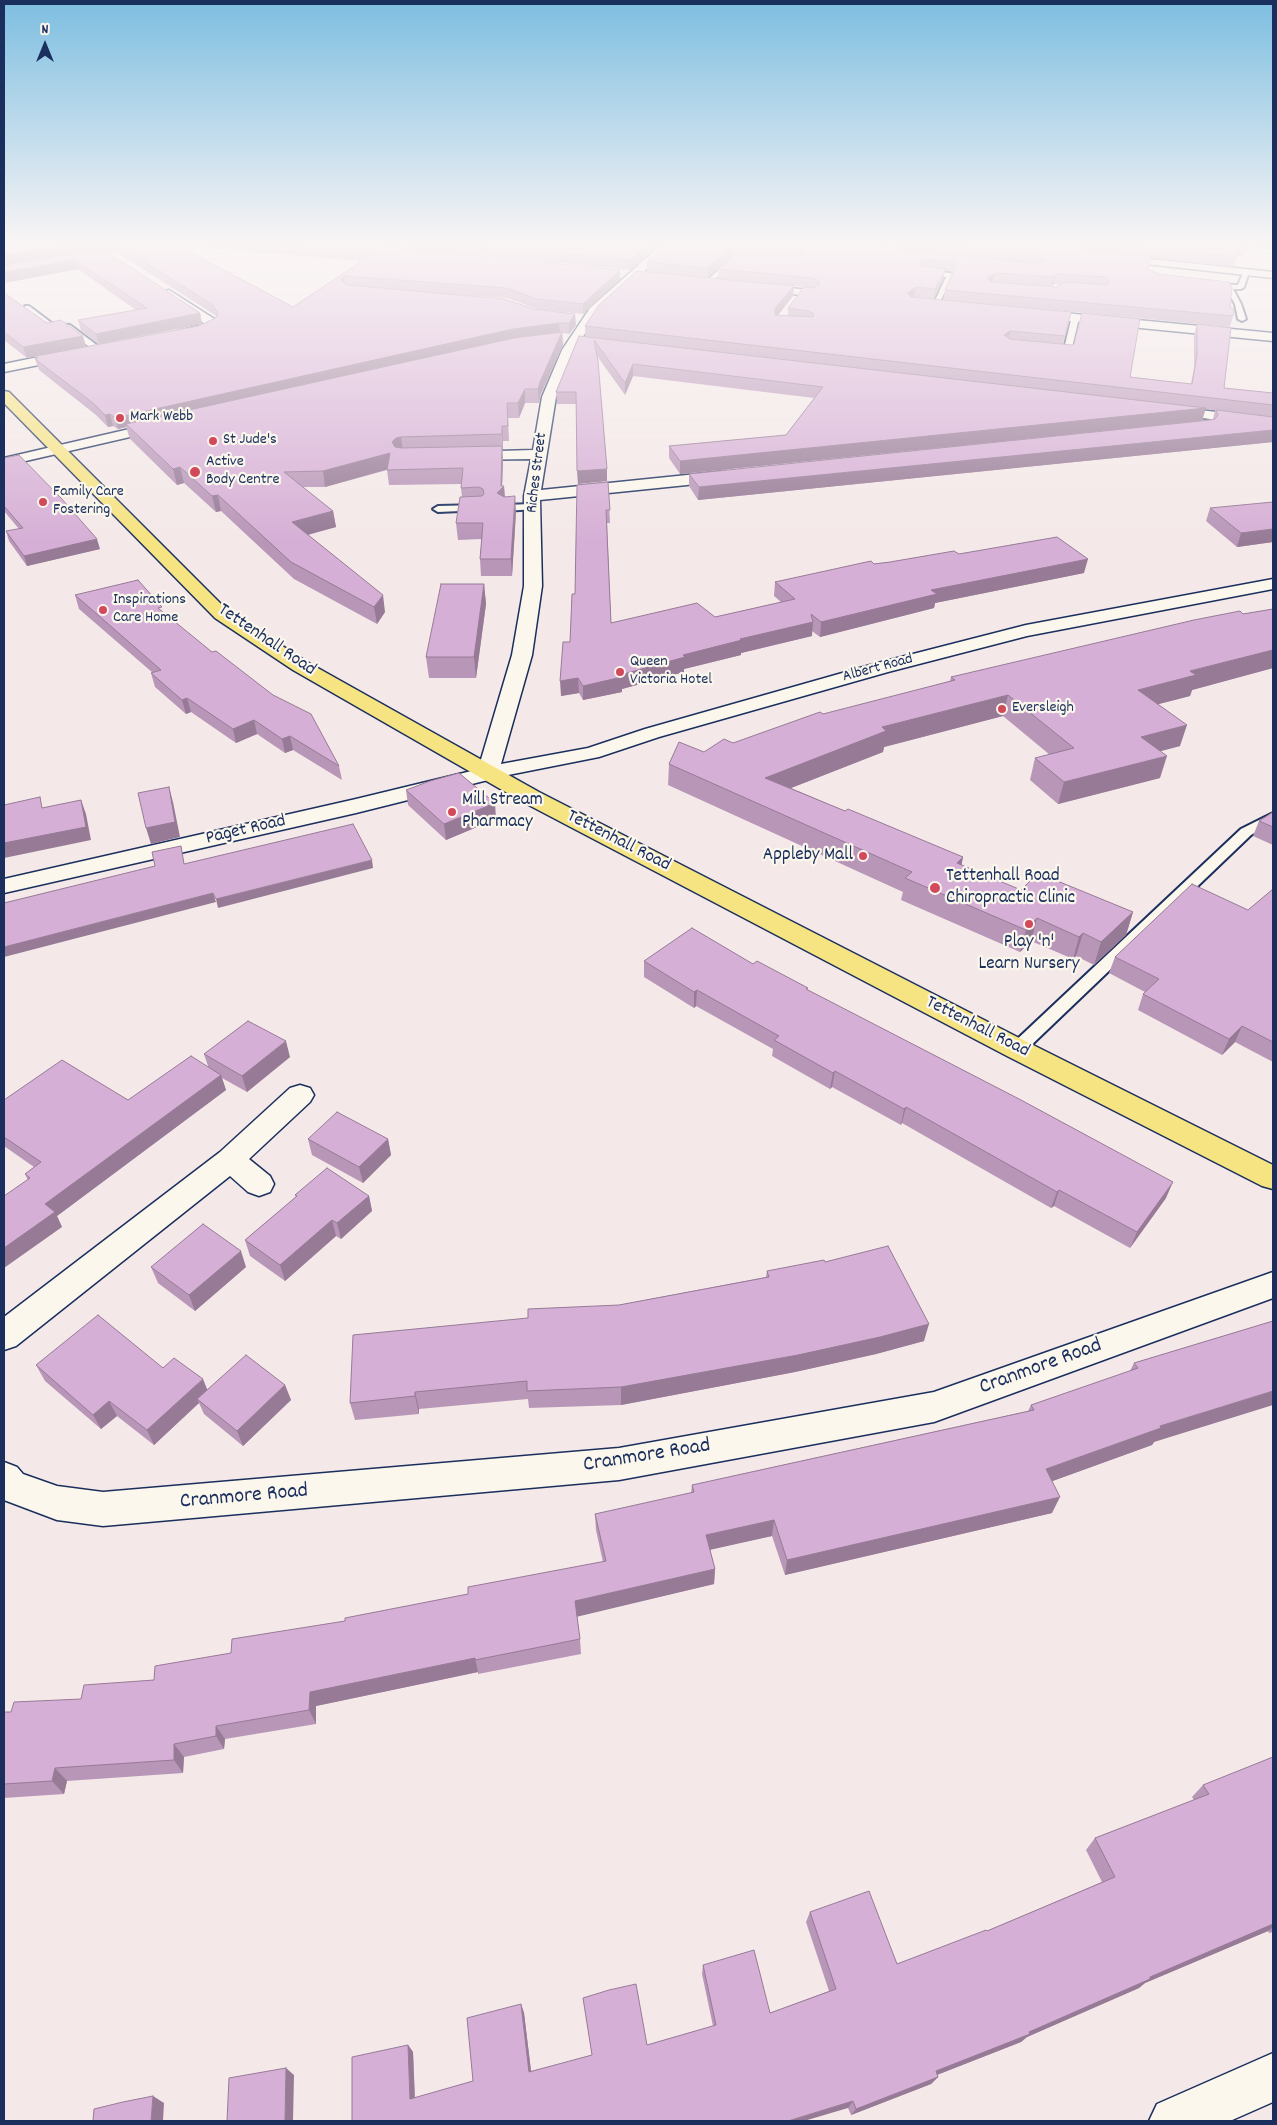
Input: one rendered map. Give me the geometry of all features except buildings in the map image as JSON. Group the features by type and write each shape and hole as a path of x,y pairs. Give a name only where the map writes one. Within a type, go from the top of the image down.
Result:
{"highway":[{"name":"Tettenhall Road","path":"4,395 60,449 112,506 221,614 300,666 531,797 1017,1049 1273,1178"}],"street":[{"name":"Riches Street","path":"488,773 522,655 533,586 532,502 538,454 549,397 566,343"},
{"path":"4,368 103,349"},
{"path":"1158,409 1273,423"},
{"path":"1188,428 1257,421"},
{"path":"4,462 177,422"},
{"path":"452,457 538,454"},
{"path":"532,502 740,474"},
{"name":"Albert Road","path":"488,773 592,752 881,668 1026,630 1188,598 1273,584"},
{"name":"Paget Road","path":"4,886 356,806 488,773"},
{"path":"4,1336 230,1160 300,1095"},
{"path":"230,1160 259,1184"},
{"name":"Cranmore Road","path":"4,1479 11,1486 57,1503 103,1509 619,1464 934,1407 1273,1285"},
{"path":"1174,2121 1273,2077"}],"lane":[{"path":"93,343 103,349"},
{"path":"1047,350 1066,352 1068,343"},
{"path":"505,508 532,502"},
{"path":"438,509 480,508"},
{"path":"1017,1049 1246,832 1273,817"}],"place":[{"name":"Mark Webb","path":"120,418"},
{"name":"St Jude's","path":"213,441"},
{"name":"Active Body Centre","path":"195,472"},
{"name":"Family Care Fostering","path":"43,502"},
{"name":"Inspirations Care Home","path":"103,610"},
{"name":"Queen Victoria Hotel","path":"620,672"},
{"name":"Eversleigh","path":"1002,709"},
{"name":"Mill Stream Pharmacy","path":"452,812"},
{"name":"Appleby Mall","path":"863,856"},
{"name":"Tettenhall Road Chiropractic Clinic","path":"935,888"},
{"name":"Play 'n' Learn Nursery","path":"1029,924"}]}
